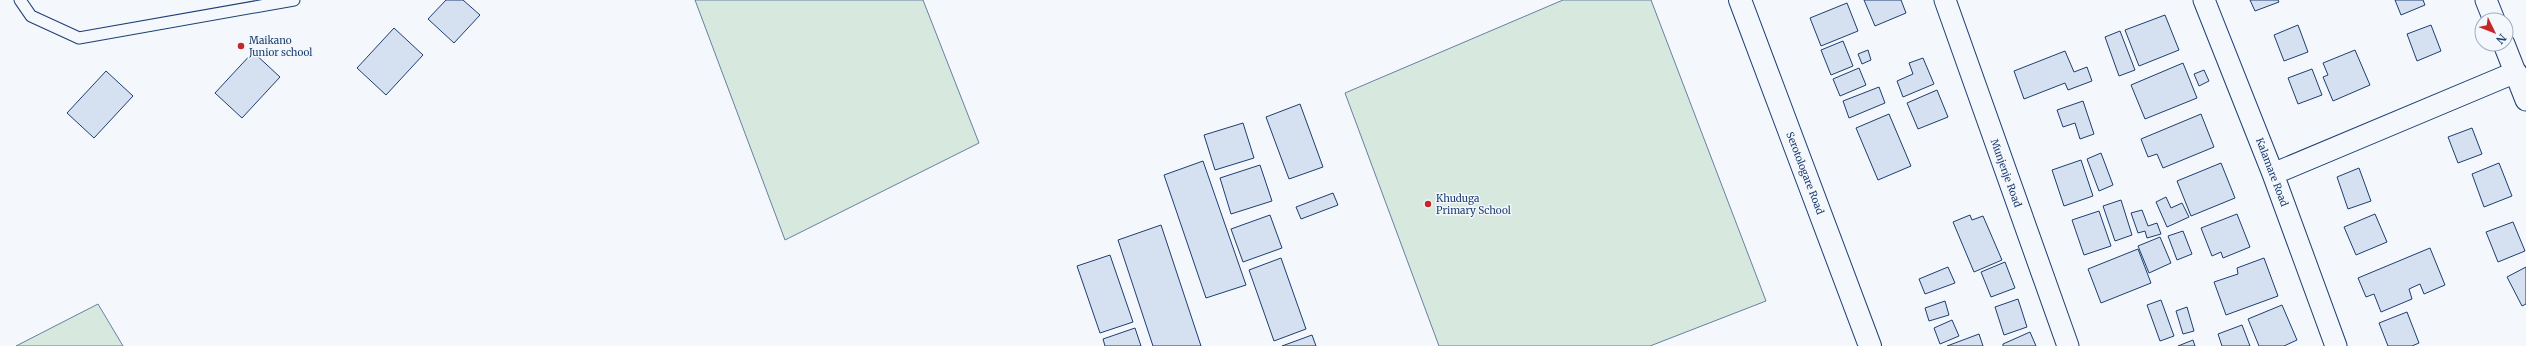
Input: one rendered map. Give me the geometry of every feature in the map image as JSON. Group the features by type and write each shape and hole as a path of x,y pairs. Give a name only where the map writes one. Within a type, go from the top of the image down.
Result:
{"street":[{"name":"Serotologare Road","path":"1740,0 1870,346"},
{"name":"Munjenje Road","path":"1945,0 2068,346"},
{"name":"Kalamare Road","path":"2204,0 2273,174 2336,346"},
{"path":"2486,0 2491,12"},
{"path":"2507,52 2526,100"},
{"path":"2273,174 2516,72"}],"lane":[{"path":"20,0 31,16 79,38 294,0"}],"shaded area":[{"path":"695,0 923,0 979,143 785,240"},
{"path":"1563,0 1651,0 1766,301 1650,346 1439,346 1345,93"},
{"path":"98,304 123,346 16,346"}],"building":[{"path":"446,0 463,0 480,15 454,43 428,19"},
{"path":"1864,0 1901,0 1906,13 1875,26"},
{"path":"2250,0 2278,0 2279,2 2255,11"},
{"path":"2395,0 2423,0 2425,5 2401,15"},
{"path":"1847,3 1858,31 1821,46 1810,18"},
{"path":"2165,15 2179,50 2139,66 2125,30"},
{"path":"2298,25 2308,52 2284,61 2274,35"},
{"path":"2431,25 2441,51 2417,61 2407,34"},
{"path":"394,28 423,55 386,95 357,68"},
{"path":"2120,31 2135,70 2119,76 2105,37"},
{"path":"1843,41 1853,66 1831,75 1821,50"},
{"path":"1868,50 1871,60 1862,64 1858,54"},
{"path":"2355,50 2370,85 2333,101 2323,77 2328,75 2323,63"},
{"path":"2065,51 2074,72 2087,67 2092,81 2068,90 2065,83 2024,99 2014,71"},
{"path":"253,52 280,77 242,118 215,93"},
{"path":"1923,58 1934,84 1903,97 1897,81 1913,74 1909,63"},
{"path":"2183,63 2197,98 2145,119 2131,85"},
{"path":"1859,68 1866,85 1840,96 1833,79"},
{"path":"2312,69 2322,95 2298,104 2288,78"},
{"path":"2204,70 2209,81 2199,86 2194,74"},
{"path":"106,71 133,96 94,138 67,113"},
{"path":"1879,87 1885,103 1849,118 1843,101"},
{"path":"1937,90 1948,117 1918,129 1907,103"},
{"path":"2083,101 2094,134 2080,139 2075,123 2063,127 2057,110"},
{"path":"1300,104 1323,167 1289,179 1266,117"},
{"path":"1889,114 1911,166 1878,180 1856,128"},
{"path":"2201,114 2214,147 2163,168 2157,154 2148,157 2141,139"},
{"path":"1243,123 1254,158 1215,170 1204,135"},
{"path":"2472,128 2482,154 2458,163 2448,137"},
{"path":"2101,153 2113,185 2099,191 2087,159"},
{"path":"2081,160 2093,196 2064,206 2052,170"},
{"path":"1203,161 1246,285 1206,298 1164,175"},
{"path":"2221,163 2235,198 2191,216 2177,181"},
{"path":"2499,163 2512,196 2484,207 2472,174"},
{"path":"1260,165 1272,201 1231,214 1220,178"},
{"path":"2359,168 2371,201 2348,209 2337,177"},
{"path":"1333,193 1338,205 1301,219 1296,207"},
{"path":"2166,197 2171,208 2182,203 2189,217 2167,227 2156,202"},
{"path":"2121,200 2132,235 2115,241 2103,206"},
{"path":"2142,210 2148,226 2157,223 2161,234 2147,238 2145,231 2138,233 2131,213"},
{"path":"2099,211 2111,246 2084,255 2072,220"},
{"path":"2237,214 2250,247 2223,258 2221,252 2212,256 2201,228"},
{"path":"2375,214 2387,242 2356,255 2344,227"},
{"path":"1270,215 1282,248 1243,262 1231,229"},
{"path":"1970,215 1972,220 1983,216 2002,260 1974,272 1953,222"},
{"path":"2513,222 2525,251 2498,262 2486,232"},
{"path":"1161,225 1201,346 1153,346 1118,240"},
{"path":"2183,231 2192,254 2177,260 2168,236"},
{"path":"2160,237 2171,263 2149,273 2138,246"},
{"path":"2430,248 2445,285 2424,294 2420,284 2409,289 2412,299 2381,312 2374,294 2366,297 2358,278"},
{"path":"2138,249 2151,283 2101,303 2088,269"},
{"path":"1110,255 1133,322 1100,333 1077,266"},
{"path":"1281,258 1306,329 1274,341 1249,270"},
{"path":"2264,258 2278,296 2226,315 2214,282 2238,274 2237,268"},
{"path":"2005,262 2015,288 1991,297 1981,272"},
{"path":"1948,267 1955,283 1925,294 1919,279"},
{"path":"2526,267 2526,304 2522,306 2507,277"},
{"path":"2018,299 2027,327 2004,335 1995,307"},
{"path":"2161,300 2174,336 2160,341 2147,305"},
{"path":"1945,301 1949,315 1929,321 1925,308"},
{"path":"2282,305 2297,340 2284,346 2259,346 2248,319"},
{"path":"2187,307 2194,331 2183,334 2176,311"},
{"path":"2407,312 2419,343 2412,346 2388,346 2379,323"},
{"path":"1952,320 1959,336 1940,344 1934,328"},
{"path":"2242,325 2250,346 2222,346 2218,334"},
{"path":"1135,328 1141,346 1105,346 1103,339"},
{"path":"2030,332 2036,346 2003,346 2003,344"},
{"path":"1979,334 1983,346 1947,346"},
{"path":"1312,335 1316,346 1282,346"},
{"path":"2193,340 2195,346 2178,346"}],"place":[{"name":"Maikano Junior school","path":"241,46"},
{"name":"Khuduga Primary School","path":"1428,204"}]}
